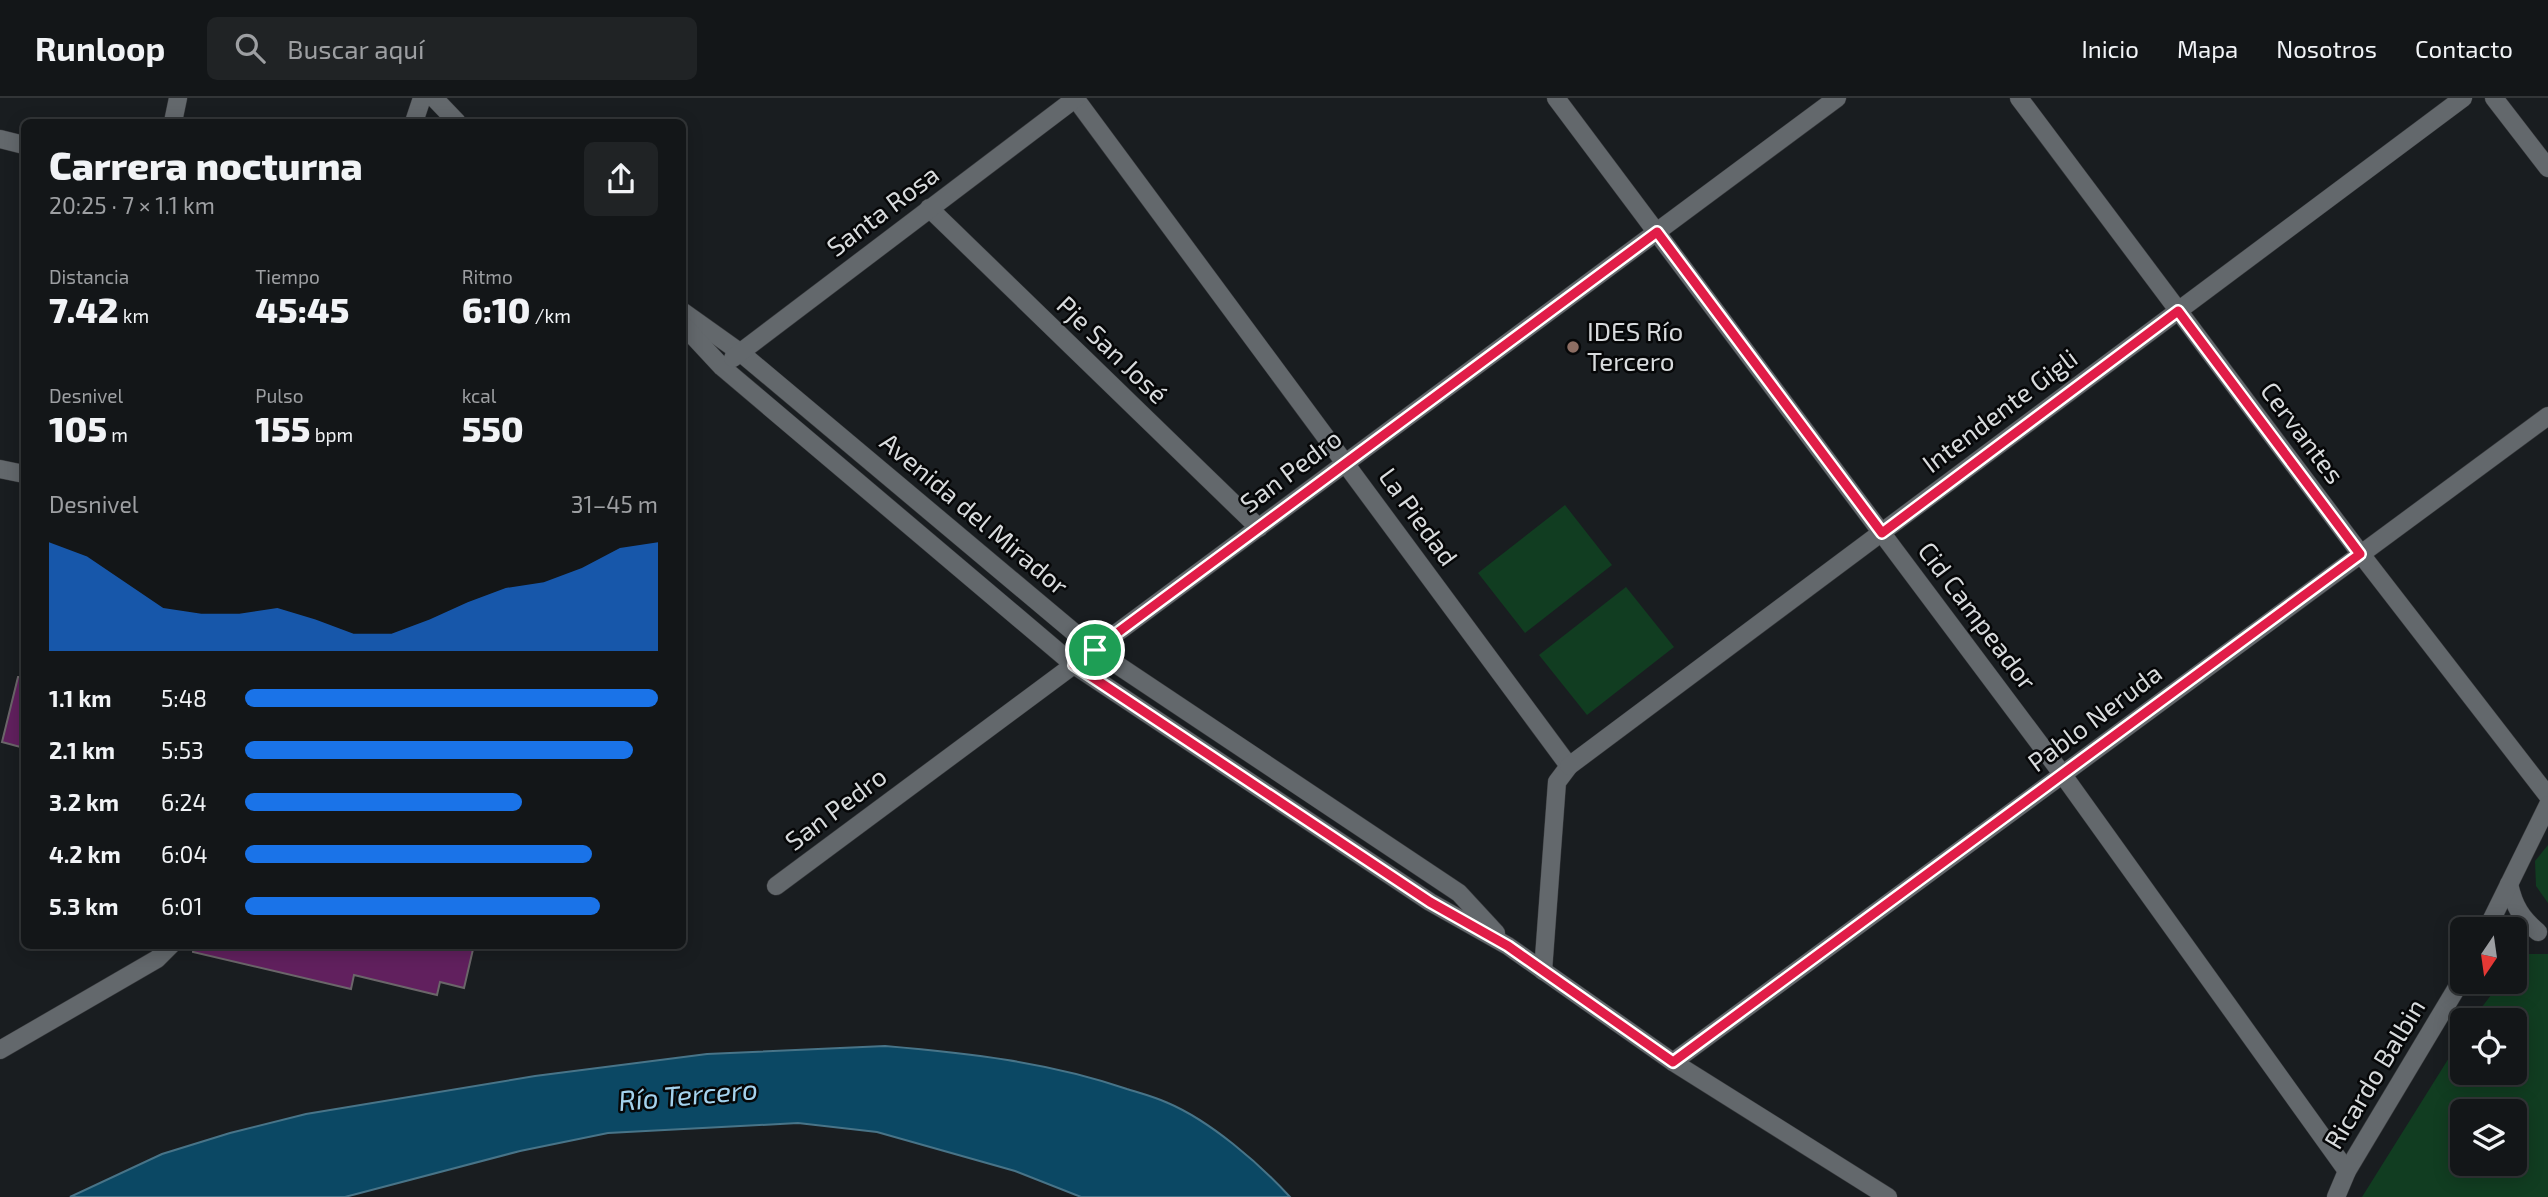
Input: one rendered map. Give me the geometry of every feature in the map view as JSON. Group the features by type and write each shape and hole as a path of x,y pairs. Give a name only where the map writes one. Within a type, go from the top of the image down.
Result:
{"street":[{"path":"174,119 178,98"},
{"path":"415,119 422,98"},
{"path":"434,98 454,119"},
{"name":"Santa Rosa","path":"722,367 1076,98"},
{"name":"La Piedad","path":"1076,98 1569,766"},
{"name":"Cid Campeador","path":"1556,98 2063,775 2347,1171"},
{"name":"San Pedro","path":"776,886 1837,98"},
{"name":"Cervantes","path":"2019,98 2360,554 2548,796"},
{"name":"Intendente Gigli","path":"1569,766 2463,98"},
{"path":"2494,98 2548,168"},
{"path":"0,139 21,144"},
{"name":"Pje San José","path":"929,208 1259,528"},
{"name":"Avenida del Mirador","path":"686,314 741,353 1095,650 1459,894 1508,946"},
{"name":"Avenida del Mirador","path":"686,328 722,367 1074,665 1430,902 1508,946 1673,1062 1888,1197"},
{"name":"Pablo Neruda","path":"1673,1062 2548,416"},
{"path":"0,469 21,473"},
{"path":"1544,971 1557,782 1569,766"},
{"path":"2493,917 2548,805"},
{"path":"2509,884 2522,919 2543,932"},
{"path":"0,1050 157,959 167,949"},
{"name":"Ricardo Balbin","path":"2336,1197 2347,1171 2453,994"}],"green space":[{"path":"1565,505 1612,565 1525,633 1478,573"},
{"path":"1626,587 1674,647 1587,715 1539,655"},
{"path":"2548,845 2548,903 2536,886 2535,861"},
{"path":"2527,954 2548,954 2548,1197 2362,1197 2450,1056 2450,1085 2527,1085 2527,1008 2481,1008 2492,994 2527,994"}],"water":[{"name":"Río Tercero","path":"885,1046 1038,1065 1158,1099 1184,1111 1217,1132 1264,1170 1290,1197 1081,1197 1015,1171 877,1132 798,1123 608,1133 520,1151 345,1197 70,1197 162,1154 306,1114 535,1076 707,1054"}],"building":[{"path":"18,677 21,677 21,747 2,742"},
{"path":"193,949 473,949 464,988 440,982 437,995 354,975 351,989 193,952"}],"place":[{"name":"IDES Río Tercero","path":"1573,347"}],"route":[{"path":"1657,232 1882,533 2178,311 2360,554 1673,1062 1508,946 1430,902 1074,665 1095,650 1657,232"}]}
